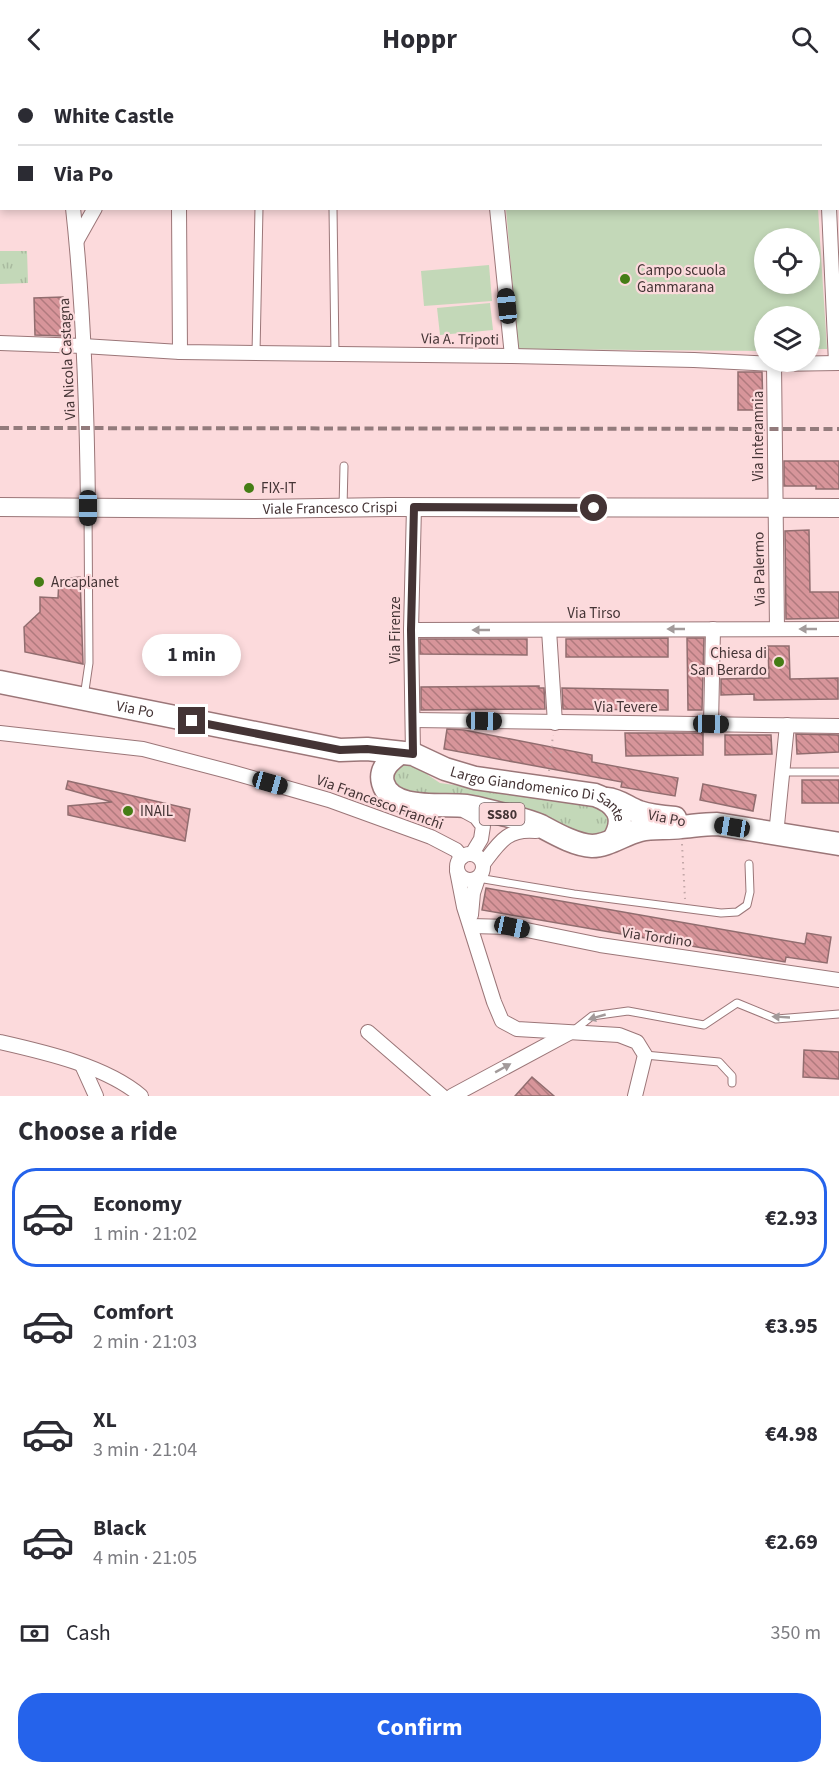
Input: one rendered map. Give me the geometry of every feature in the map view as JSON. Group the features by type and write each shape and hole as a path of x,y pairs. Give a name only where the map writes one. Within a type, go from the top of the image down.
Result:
{"main road":[{"name":"Via Po","path":"0,682 340,750 367,749 406,754"},
{"name":"Via Po","path":"340,750 365,763 382,782"},
{"path":"382,782 382,775 387,764 406,754"},
{"name":"Largo Giandomenico Di Sante","path":"382,782 389,793 399,800 452,807 463,806 519,819 594,846 614,839 621,825 615,808 605,798 475,778 406,754"},
{"name":"Via Po","path":"605,798 616,800 638,812 682,819 689,830"},
{"name":"Via Po","path":"614,839 640,830 682,827 689,830 717,824 839,844"},
{"name":"Via Po","path":"780,835 839,850"}],"street":[{"name":"Via Nicola Castagna","path":"73,210 83,346 88,508"},
{"path":"76,240 93,210"},
{"path":"179,210 180,352"},
{"path":"497,210 512,356"},
{"path":"829,210 838,363"},
{"name":"Via A. Tripoti","path":"0,344 180,352 512,356 754,363"},
{"name":"Via A. Tripoti","path":"820,363 838,363"},
{"name":"Via Interamnia","path":"774,372 775,509"},
{"name":"Viale Francesco Crispi","path":"0,507 839,508"},
{"name":"Via Firenze","path":"406,754 413,720 411,630 414,507"},
{"name":"Via Palermo","path":"775,509 777,629"},
{"path":"711,724 713,629"},
{"name":"Via Tirso","path":"411,630 839,629"},
{"path":"549,630 555,723"},
{"name":"Via Tevere","path":"413,720 839,726"},
{"path":"780,835 787,725"},
{"name":"Via Francesco Franchi","path":"0,733 143,749 329,800 431,837 467,855"},
{"path":"452,807 476,817 483,826 482,839 457,863 457,871 464,907 502,1021 517,1029 619,1035 637,1042 645,1055 636,1096"},
{"path":"483,864 510,834 522,830 550,832"},
{"path":"467,855 479,857 483,864 483,872 478,878 471,903 471,926"},
{"path":"457,871 466,880 478,878"},
{"name":"Via Tordino","path":"471,926 512,927 600,945 839,980"},
{"path":"368,1032 442,1096"},
{"path":"452,1096 572,1032"},
{"path":"0,1042 82,1065 107,1075 141,1096"},
{"path":"82,1065 96,1096"}],"lane":[{"path":"256,353 259,210"},
{"path":"333,210 335,354"},
{"path":"343,508 344,466"},
{"path":"84,699 89,663 88,508"},
{"path":"784,772 839,772"},
{"path":"478,878 574,894 721,913 737,912 747,905 750,892 749,864"},
{"path":"572,1032 592,1016 628,1011 704,1025 737,1003 776,1019 839,1014"},
{"path":"645,1055 719,1062 732,1076 732,1083"}],"path":[{"path":"546,788 555,723"},
{"path":"685,908 689,830"}],"green space":[{"name":"Campo scuola Gammarana","path":"506,210 818,210 819,228 754,228 754,294 820,294 820,240 827,349 820,349 820,306 754,306 754,351 518,349"},
{"path":"0,251 27,251 28,283 0,284"},
{"path":"489,265 492,301 424,306 421,271"},
{"path":"490,303 493,330 440,335 437,308"},
{"path":"401,761 424,767 428,775 440,783 592,804 610,811 609,832 592,836 407,794 395,787 392,772"}],"building":[{"path":"63,297 64,336 35,335 34,298"},
{"path":"738,372 762,372 763,410 738,410"},
{"path":"784,461 839,461 839,489 784,486"},
{"path":"809,530 810,592 839,592 839,618 786,619 785,531"},
{"path":"80,577 83,664 25,652 24,627 40,612 40,597 58,598 59,579"},
{"path":"668,638 668,657 566,657 566,639"},
{"path":"687,638 704,638 702,710 688,710"},
{"path":"420,639 527,639 527,655 420,654"},
{"name":"Chiesa di San Berardo","path":"768,646 789,646 790,679 838,678 838,699 754,700 754,694 721,695 721,679 769,678"},
{"path":"539,686 539,688 544,688 545,709 421,710 421,687"},
{"path":"562,688 668,690 668,710 563,709"},
{"path":"447,729 464,730 592,755 592,762 678,778 675,796 621,787 622,782 444,749"},
{"path":"625,733 703,733 703,755 626,756"},
{"path":"796,734 839,735 839,752 797,754"},
{"path":"725,735 771,735 772,754 725,755"},
{"path":"802,780 839,780 839,803 802,803"},
{"path":"68,781 190,809 185,841 68,815 68,806 112,802 66,789"},
{"path":"703,784 756,795 753,811 700,800"},
{"path":"486,888 805,944 807,933 831,937 827,963 786,957 785,962 482,910"},
{"path":"804,1050 839,1052 839,1079 803,1077"},
{"path":"532,1077 554,1096 515,1096"}],"railway":[{"path":"0,428 839,429"}],"place":[{"name":"Campo scuola Gammarana","path":"625,279"},
{"name":"FIX-IT","path":"249,488"},
{"name":"Arcaplanet","path":"39,582"},
{"name":"Chiesa di San Berardo","path":"779,662"},
{"name":"INAIL","path":"128,811"}],"route":[{"path":"192,721 340,750 367,749 413,754 411,630 414,507 594,508"}]}
